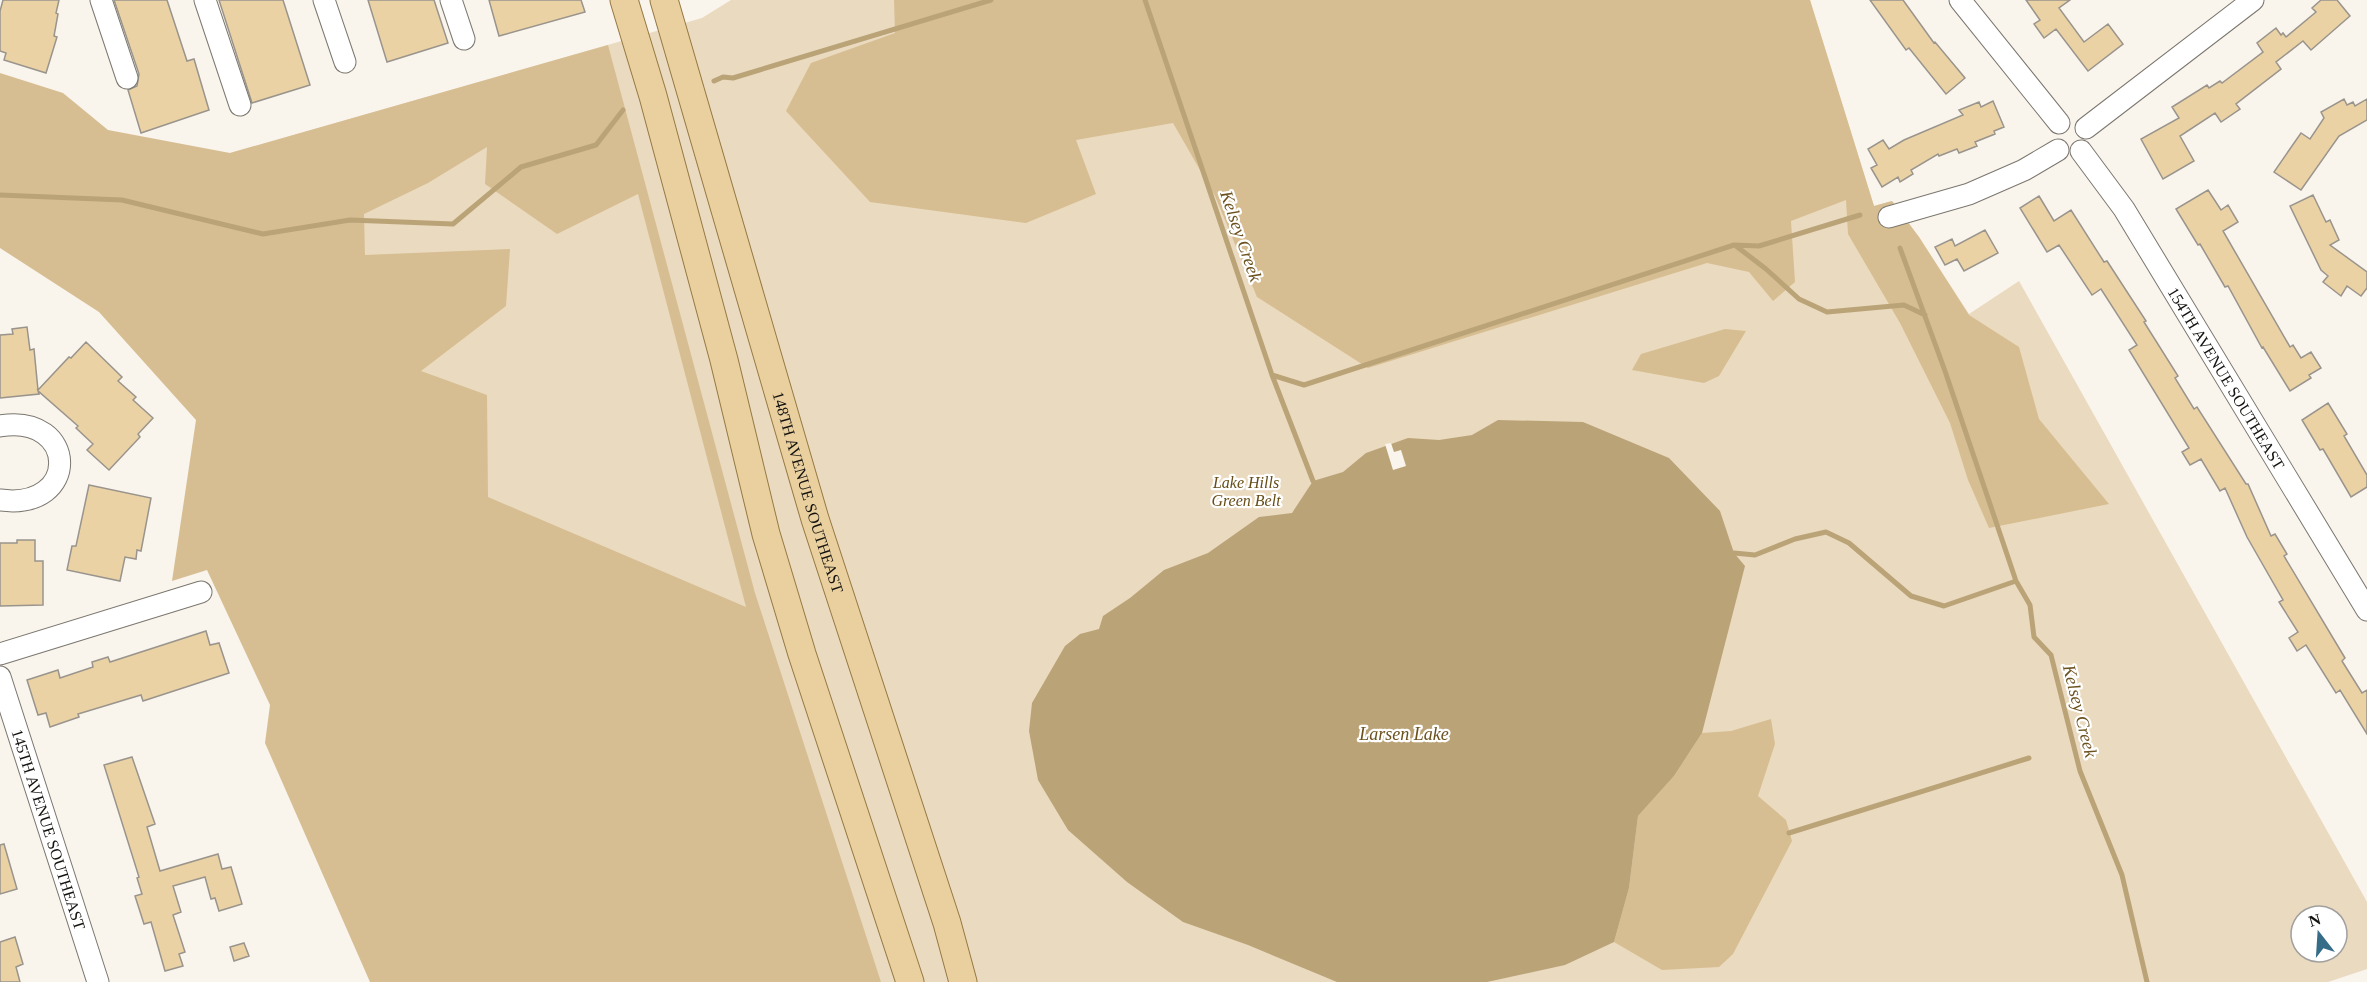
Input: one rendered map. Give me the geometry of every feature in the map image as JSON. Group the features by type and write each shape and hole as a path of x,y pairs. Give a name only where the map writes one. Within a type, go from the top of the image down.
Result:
{"main road":[{"path":"624,0 653,96 724,360 770,545 802,654 910,982"},
{"name":"148TH AVENUE SOUTHEAST","path":"669,1 815,519 947,922 963,982"},
{"path":"724,360 738,380 750,388 761,387 772,369"}],"street":[{"path":"101,0 127,78"},
{"path":"205,0 240,105"},
{"path":"324,0 345,62"},
{"path":"451,0 464,39"},
{"path":"1960,0 2059,123"},
{"path":"2086,128 2253,0"},
{"path":"2070,119 2076,120 2086,128 2087,143 2081,152 2070,155 2058,150 2055,146 2053,134 2059,123 2070,119"},
{"path":"1889,216 1969,194 2024,170 2058,150"},
{"name":"154TH AVENUE SOUTHEAST","path":"2081,152 2130,218 2367,610"},
{"path":"0,426 10,424 41,430 57,447 60,459 55,482 46,492 36,498 0,500"},
{"path":"0,654 201,592"},
{"name":"145TH AVENUE SOUTHEAST","path":"0,677 98,982"}],"green space":[{"name":"Lake Hills Green Belt","path":"731,0 1810,0 1874,206 1892,201 1919,237 1969,314 2019,281 2367,902 2367,969 2328,982 381,982 230,153 702,18"}],"shaded area":[{"path":"894,0 1810,0 1874,206 1892,201 1919,237 1969,315 2019,347 2039,419 2109,504 1989,528 1968,480 1950,423 1900,323 1848,234 1846,200 1791,221 1795,282 1773,301 1749,272 1707,263 1368,368 1257,297 1215,196 1173,123 1076,140 1096,194 1026,223 870,202 786,111 811,63 895,33"},
{"path":"608,45 755,593 881,982 370,982 265,743 270,705 207,570 172,581 196,420 99,312 0,248 0,73 63,93 108,130 230,153","holes":["487,147 485,184 557,234 638,194 746,607 488,497 487,395 421,371 506,306 510,249 365,255 364,214 428,183"]},
{"path":"1725,329 1746,331 1719,376 1704,383 1632,370 1641,354"},
{"path":"1771,719 1775,744 1758,796 1786,820 1792,841 1733,954 1719,967 1662,970 1614,942 1629,888 1638,816 1674,776 1702,733 1731,731"}],"water":[{"name":"Larsen Lake","path":"1498,420 1583,422 1669,458 1720,511 1734,553 1745,566 1702,733 1674,776 1638,816 1629,888 1614,942 1565,965 1487,982 1337,982 1248,945 1183,922 1127,882 1068,830 1038,780 1029,731 1032,703 1065,646 1080,634 1099,629 1103,616 1130,598 1164,570 1208,553 1259,517 1292,513 1313,481 1343,472 1366,453 1408,438 1439,440 1472,435"}],"pier":[{"path":"1391,443 1394,452 1401,450 1406,466 1393,470 1385,444"}],"building":[{"path":"3,0 59,0 54,36 57,37 46,73 4,60 6,53 0,51 0,11"},
{"path":"114,0 167,0 187,61 194,59 209,110 141,133 128,90 137,86 139,74"},
{"path":"219,0 283,0 310,85 252,103"},
{"path":"368,0 434,0 448,43 387,62"},
{"path":"489,0 581,0 585,12 499,36"},
{"path":"1870,0 1903,0 1934,43 1965,78 1946,94 1909,48 1906,50"},
{"path":"2026,0 2070,0 2059,8 2084,42 2108,24 2123,44 2088,71 2056,29 2044,38 2034,24 2040,20"},
{"path":"2321,0 2337,0 2350,16 2311,50 2303,41 2276,62 2281,69 2236,104 2240,109 2221,122 2215,113 2180,136 2194,161 2163,179 2141,139 2179,118 2172,107 2207,85 2209,88 2220,81 2222,83 2263,52 2257,43 2276,28 2281,35 2283,33 2286,37 2316,12 2312,8"},
{"path":"2344,99 2347,105 2353,102 2355,106 2367,99 2367,120 2339,136 2301,190 2274,172 2301,133 2310,139 2324,118 2321,112"},
{"path":"1993,101 2004,127 1994,131 1995,134 1975,142 1977,146 1959,153 1957,149 1939,156 1938,154 1911,170 1913,174 1900,182 1898,177 1882,187 1871,168 1877,165 1868,149 1883,140 1889,149 1904,140 1963,115 1959,110 1979,102 1981,107"},
{"path":"2208,190 2221,210 2228,205 2238,222 2223,231 2290,347 2293,345 2301,358 2311,352 2321,368 2309,375 2311,378 2290,391 2262,348 2228,286 2225,287 2176,209"},
{"path":"2313,195 2326,222 2330,220 2339,240 2330,245 2367,272 2367,288 2361,296 2347,286 2341,296 2323,282 2328,276 2321,270 2290,206"},
{"path":"2039,196 2054,221 2071,210 2146,321 2144,322 2178,376 2175,378 2194,409 2197,407 2248,484 2271,536 2275,534 2287,554 2284,556 2345,658 2342,661 2362,693 2367,690 2367,734 2340,690 2336,693 2306,645 2297,651 2289,638 2298,632 2279,602 2283,600 2247,537 2225,488 2220,491 2201,459 2190,465 2182,452 2189,448 2129,350 2137,345 2101,289 2092,295 2059,245 2047,252 2020,208"},
{"path":"1985,230 1998,253 1964,271 1957,259 1945,265 1935,247 1952,239 1955,246"},
{"path":"27,327 30,350 34,349 38,390 86,342 122,377 118,381 136,397 133,400 153,418 138,434 140,437 109,470 87,450 93,444 76,428 78,426 38,391 39,394 0,398 0,335 13,334 12,329"},
{"path":"2328,403 2347,434 2344,436 2367,475 2367,487 2351,497 2323,449 2320,450 2302,420"},
{"path":"89,485 151,498 141,551 137,550 136,559 125,557 120,581 67,570 72,546 76,546"},
{"path":"17,540 35,540 35,561 43,561 43,605 0,606 0,543 17,543"},
{"path":"206,631 210,645 219,643 229,673 143,701 141,695 78,714 79,717 50,727 46,713 38,715 27,680 58,670 60,678 93,667 92,662 108,657 110,662"},
{"path":"132,757 155,824 147,827 160,871 218,854 222,869 231,867 242,904 219,911 215,898 211,899 205,877 173,886 181,912 173,915 185,952 179,954 183,966 165,971 151,922 144,924 135,896 142,894 137,878 139,877 104,765"},
{"path":"4,844 17,889 0,894 0,845"},
{"path":"15,937 23,964 16,967 20,982 0,982 0,942"},
{"path":"244,943 249,956 234,961 230,947"}],"waterway":[{"path":"714,81 723,77 733,78 991,0"},
{"name":"Kelsey Creek","path":"1145,0 1272,375 1313,481"},
{"path":"0,195 122,200 263,234 350,220 453,224 521,167 596,145 623,110"},
{"path":"1272,375 1304,385 1734,245 1759,246 1860,215"},
{"path":"1736,246 1799,299 1827,312 1904,305 1925,315"},
{"path":"1900,248 1945,371 2016,581"},
{"name":"Kelsey Creek","path":"1734,553 1755,555 1795,539 1826,532 1849,543 1911,596 1944,606 2016,581 2030,605 2034,637 2051,655 2080,771 2122,875 2147,982"},
{"path":"1789,833 2029,758"}]}
